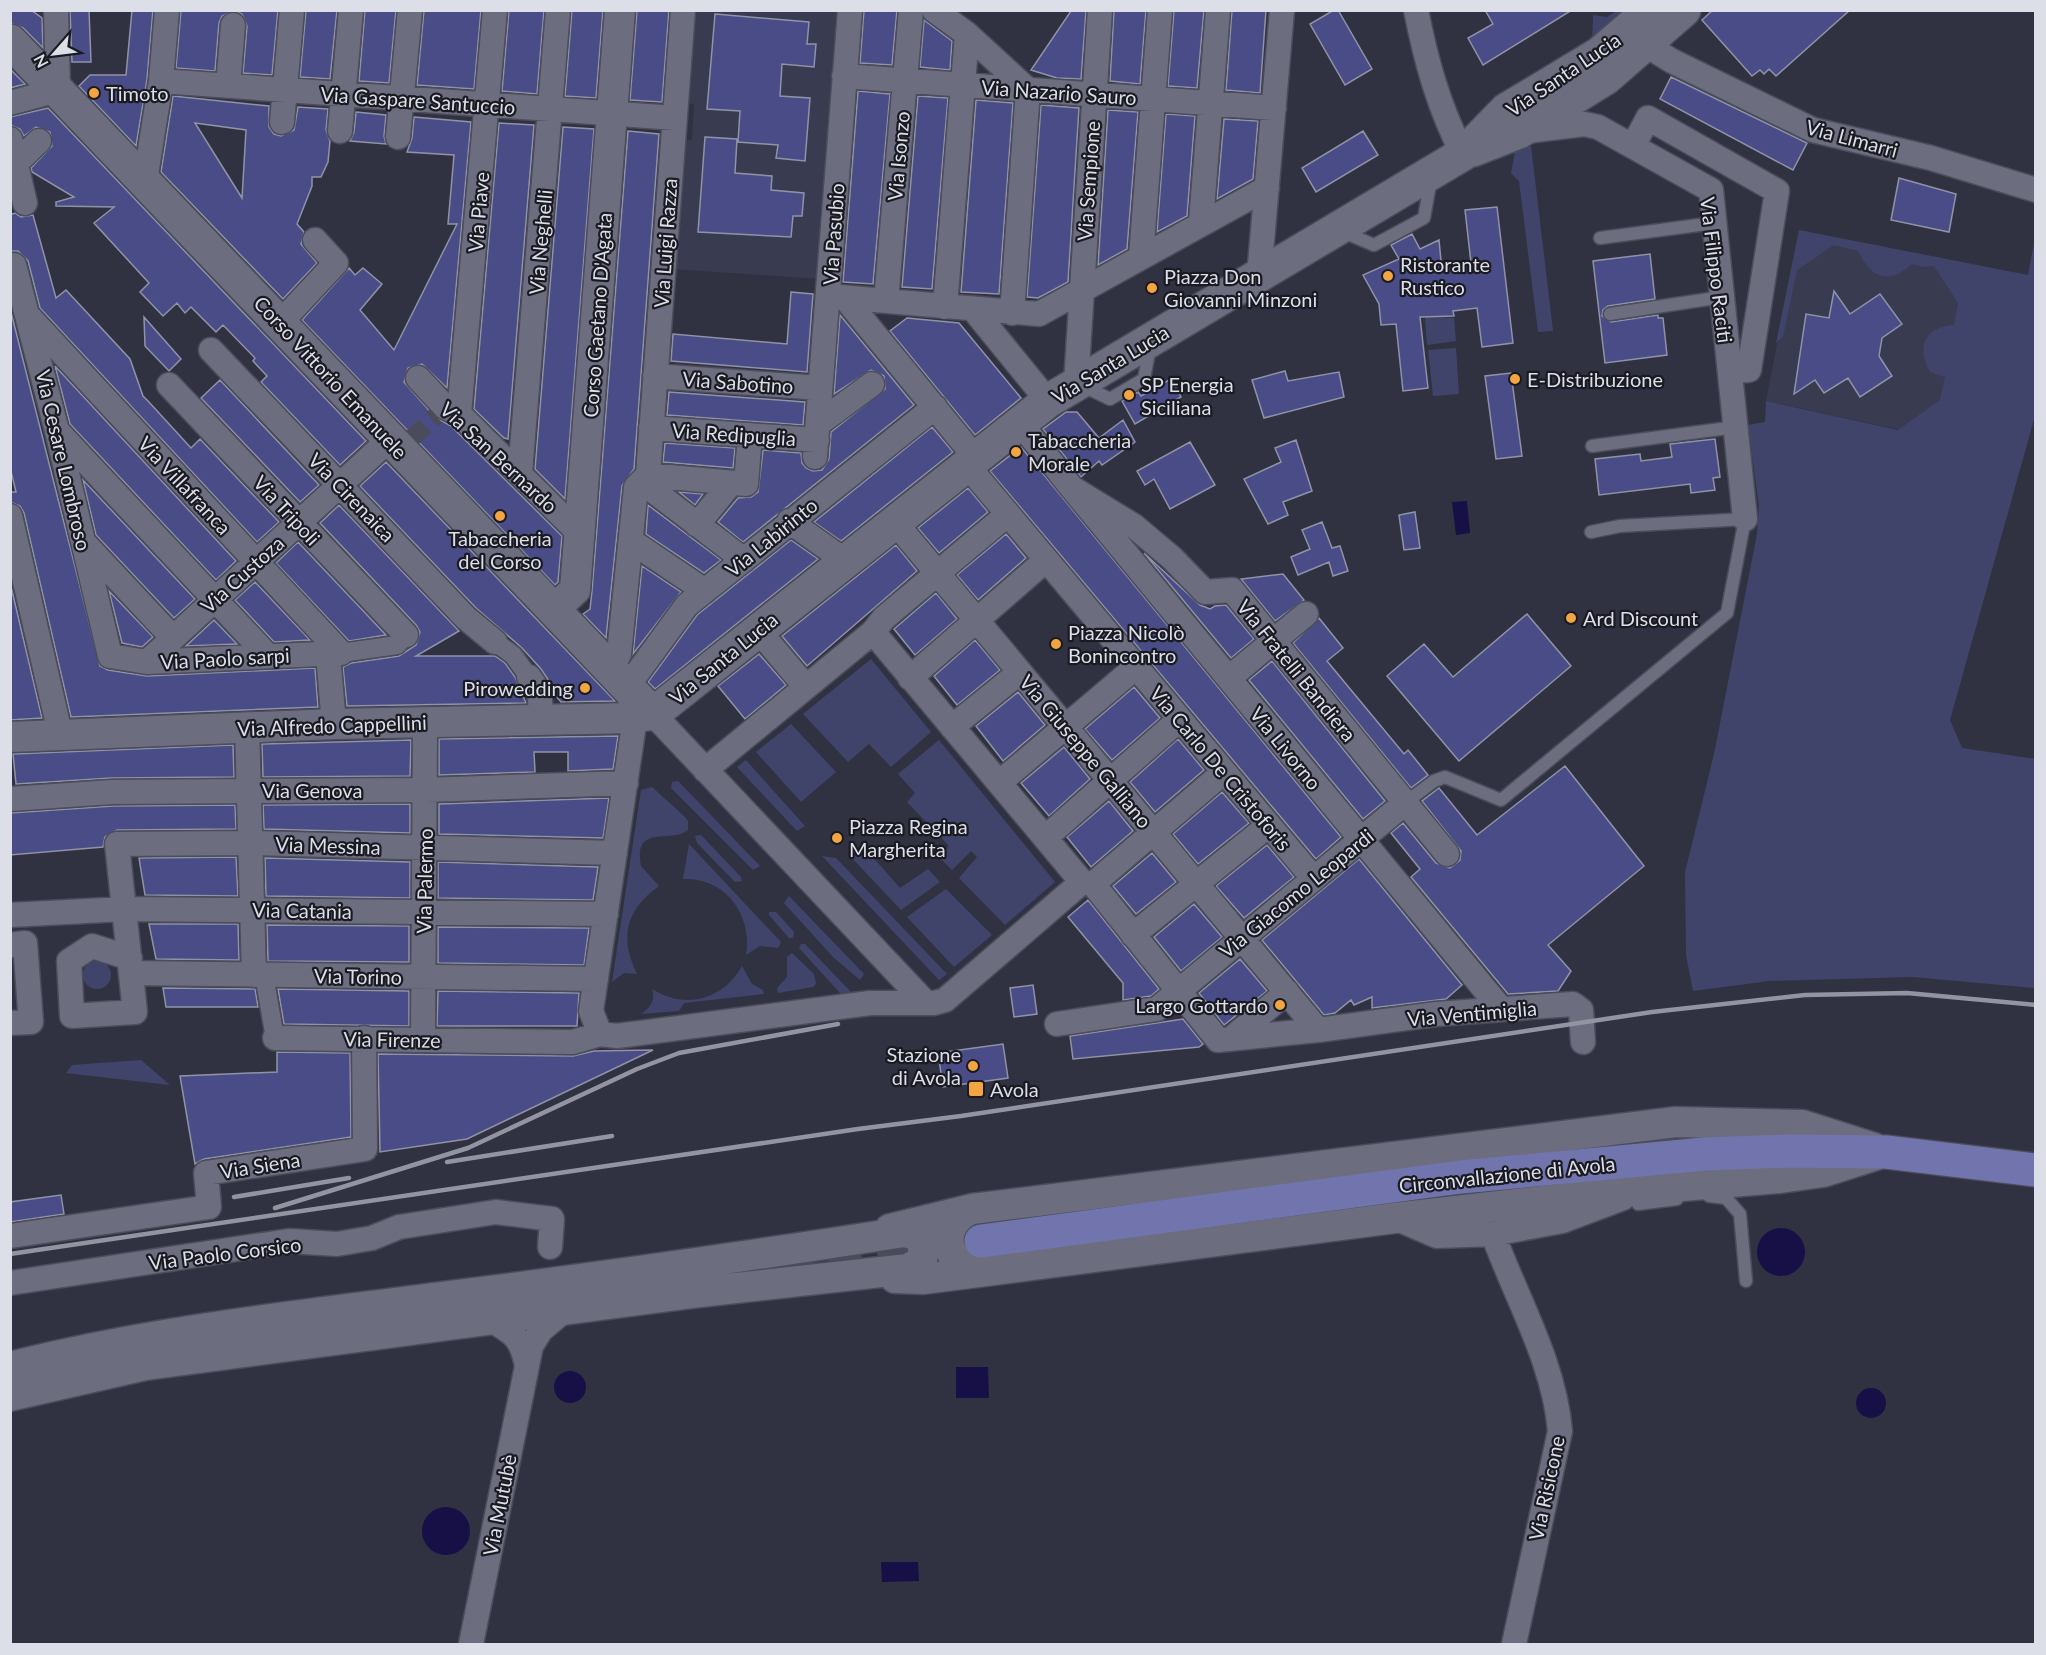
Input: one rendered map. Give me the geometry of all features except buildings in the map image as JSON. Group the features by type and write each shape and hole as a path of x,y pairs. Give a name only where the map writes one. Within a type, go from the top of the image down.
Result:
{"main road":[{"path":"1463,154 1519,132 1572,85 1606,78 1642,28 1684,10"},
{"name":"Corso Vittorio Emanuele","path":"10,40 280,323 401,442 631,697"},
{"name":"Via Santa Lucia","path":"631,697 758,630 1048,401 1432,174 1463,154 1506,110 1572,85"},
{"name":"Circonvallazione di Avola","path":"984,1256 1461,1177 1704,1154 1790,1151 1886,1152 2036,1170"}],"street":[{"path":"10,102 58,90 56,10"},
{"path":"145,181 161,81 167,10"},
{"path":"282,123 292,10"},
{"path":"340,131 351,10"},
{"path":"398,137 410,10"},
{"name":"Via Piave","path":"447,412 488,105 495,10"},
{"name":"Via Neghelli","path":"520,473 552,109 558,10"},
{"name":"Corso Gaetano D'Agata","path":"553,609 575,590 620,10"},
{"name":"Via Luigi Razza","path":"648,475 683,10"},
{"name":"Via Pasubio","path":"817,440 820,388 836,297 844,76 850,10"},
{"name":"Via Isonzo","path":"886,301 911,10"},
{"path":"934,10 967,34 1028,90 1017,313"},
{"name":"Via Sempione","path":"1076,383 1080,286 1100,10"},
{"path":"1142,251 1160,10"},
{"path":"1202,216 1218,10"},
{"path":"1259,276 1282,10"},
{"path":"1416,10 1429,69 1446,122 1463,154"},
{"path":"228,86 233,25"},
{"name":"Via Limarri","path":"1642,28 1672,61 1813,130 1931,158 2036,190"},
{"path":"945,307 967,34"},
{"name":"Via Nazario Sauro","path":"844,76 1274,108"},
{"name":"Via Gaspare Santuccio","path":"161,81 675,118"},
{"path":"1572,85 1598,127"},
{"path":"1633,146 1648,118 1777,191 1749,370 1730,370"},
{"name":"Via Filippo Raciti","path":"1519,132 1584,124 1598,127 1711,190 1745,519"},
{"path":"10,139 25,203"},
{"path":"16,163 39,141"},
{"path":"836,297 1039,314 1080,286 1268,181"},
{"path":"280,323 336,262 315,240"},
{"name":"Via Cesare Lombroso","path":"12,262 29,317 110,656"},
{"name":"Via Carlo De Cristoforis","path":"836,297 935,407 1008,514 1314,879"},
{"path":"973,309 1048,401"},
{"name":"Via Villafranca","path":"29,317 256,561 334,653"},
{"name":"Via Cirenaica","path":"211,350 466,618 495,642"},
{"name":"Via Sabotino","path":"655,376 820,388"},
{"name":"Via San Bernardo","path":"418,378 447,412 520,473 581,535"},
{"path":"817,440 872,384"},
{"name":"Via Tripoli","path":"169,385 406,635"},
{"name":"Via Labirinto","path":"631,697 687,605 789,521 935,407"},
{"name":"Via Fratelli Bandiera","path":"1020,423 1072,488 1134,526 1172,558 1205,592 1232,590 1447,854"},
{"name":"Via Redipuglia","path":"651,428 817,440"},
{"path":"57,431 267,655"},
{"path":"648,475 746,484 750,435"},
{"name":"Via Custoza","path":"147,662 340,485 401,442"},
{"path":"648,475 651,489 744,560"},
{"path":"600,1034 591,1011 590,978 631,697 620,654 636,487 648,475"},
{"path":"697,525 730,483"},
{"name":"Via Livorno","path":"1072,488 1501,1009"},
{"path":"705,770 802,681 878,625 1008,514"},
{"path":"10,516 60,733"},
{"path":"789,521 844,560"},
{"name":"Via Giuseppe Galliano","path":"894,521 1282,987 1324,1030"},
{"path":"631,541 705,591"},
{"path":"84,542 173,638"},
{"path":"917,672 1046,560"},
{"path":"1229,678 1306,614"},
{"path":"878,625 1137,932 1182,987 1218,1040 1231,1039 1282,987"},
{"path":"758,630 802,681"},
{"path":"334,724 334,653 397,645 406,635"},
{"path":"495,642 513,655 530,676 539,692 542,719"},
{"name":"Via Paolo sarpi","path":"110,656 147,662 334,653"},
{"path":"1006,778 1136,667"},
{"path":"959,722 1020,672"},
{"path":"631,697 705,770 924,1001"},
{"name":"Via Alfredo Cappellini","path":"10,737 60,733 542,719 631,697"},
{"path":"1051,832 1180,719"},
{"name":"Via Palermo","path":"423,1040 426,721"},
{"path":"248,728 253,910 259,975"},
{"name":"Via Firenze","path":"259,975 275,1038 573,1042 600,1034 617,1036 870,1003 924,1001 934,1003 945,1000 1224,772"},
{"name":"Via Genova","path":"11,799 112,792 250,789 425,790 620,783"},
{"path":"10,790 11,799"},
{"name":"Via Giacomo Leopardi","path":"1057,1024 1157,1009 1405,803"},
{"path":"1137,932 1269,825"},
{"name":"Via Messina","path":"124,909 117,844 252,843 609,853"},
{"name":"Via Catania","path":"10,915 124,909 600,914"},
{"name":"Via Torino","path":"124,909 130,966 259,975 590,978"},
{"path":"10,945 25,944 31,1022 10,1023"},
{"name":"Via Ventimiglia","path":"1231,1039 1324,1030 1436,1014 1573,1004 1581,1010 1583,1042"},
{"name":"Via Siena","path":"10,1236 209,1206 206,1173 366,1149 364,1038"},
{"path":"825,1244 972,1209 1676,1122 1802,1125 1886,1152"},
{"path":"829,1277 923,1279 984,1256 1395,1218 1823,1172 1886,1152"},
{"path":"1395,1218 1437,1236 1493,1234 1562,1221 1646,1190"},
{"path":"972,1209 961,1214 954,1221 949,1242 957,1261 965,1267 984,1256"},
{"name":"Via Paolo Corsico","path":"10,1283 289,1241 336,1244 372,1238 399,1227 496,1212 552,1219 550,1247"},
{"path":"10,1367 104,1345 910,1232 921,1239 925,1251 922,1261 908,1269 489,1319 146,1365 10,1396"},
{"name":"Via Risicone","path":"1493,1234 1507,1274 1525,1308 1558,1408 1560,1431 1514,1644"},
{"name":"Via Mutubè","path":"471,1644 531,1346 541,1330 565,1310"},
{"path":"489,1319 513,1333 523,1346 527,1366"}],"lane":[{"path":"1600,238 1714,223"},
{"path":"1610,314 1722,297"},
{"path":"1592,446 1736,427"},
{"path":"1405,803 1434,781 1445,777 1501,800 1727,613 1745,519 1620,526 1590,532"},
{"path":"1616,1201 1659,1203 1713,1195 1726,1198 1735,1204 1740,1214 1746,1281"}],"shaded area":[{"path":"692,11 840,11 820,279 673,269 681,141 692,140 694,104 684,103"},
{"path":"1616,11 1632,11 1592,46 1593,15 1607,17"},
{"path":"1531,146 1553,331 1538,332 1519,181 1511,173 1515,152"},
{"path":"1799,230 1973,265 1938,438 1766,401"},
{"path":"1799,230 2028,275 2035,238 2035,416 1950,720 1962,748 2035,759 2035,988 1913,977 1769,981 1693,991 1686,955 1685,872 1714,754 1757,534 1759,506 1748,425 1765,422 1766,401 1898,430 1940,400 1945,377 1930,372 1924,355 1924,347 1930,334 1936,329 1954,325 1958,303 1934,266 1923,267 1912,264 1895,275 1881,276 1869,268 1858,251 1834,245 1797,270 1783,337 1776,343"},
{"path":"1425,317 1454,318 1456,341 1427,345"},
{"path":"1456,348 1459,394 1433,396 1428,350"},
{"path":"1467,501 1470,533 1456,535 1452,502"},
{"path":"871,659 931,732 891,767 869,744 848,762 803,714"},
{"path":"791,724 836,772 801,802 756,752"},
{"path":"939,740 1055,882 1005,925 959,878 977,857 971,851 952,870 939,857 949,846 907,802 915,793 898,774"},
{"path":"746,760 805,826 797,831 737,767"},
{"path":"678,781 760,866 753,870 671,788 672,782"},
{"path":"652,787 684,816 688,821 688,830 681,834 648,839 643,844 640,853 641,866 659,886 639,905 629,925 628,948 637,974 624,973 612,982 641,790"},
{"path":"701,835 741,877 742,881 735,882 697,843 695,836"},
{"path":"689,844 781,942 778,948 760,946 746,955 745,926 733,902 724,892 712,885 698,880 683,879"},
{"path":"863,846 900,888 928,869 940,882 901,910 851,857"},
{"path":"822,856 836,858 947,974 939,980"},
{"path":"946,889 992,935 954,967 907,917"},
{"path":"789,896 864,974 860,980 833,957 784,903"},
{"path":"769,912 776,912 794,932 793,938 789,938 769,915"},
{"path":"801,944 805,944 851,992 840,993 799,948"},
{"path":"792,953 814,974 816,984 813,987 778,993 777,988 787,977 787,957"},
{"path":"97,961 107,965 111,975 107,985 97,989 87,985 83,975 87,965"},
{"path":"742,966 752,984 763,990 764,994 684,1003 679,1011 641,1014 651,1003 652,989 677,999 702,998 725,987"},
{"path":"141,1060 170,1085 66,1073 72,1065"},
{"path":"1776,1228 1786,1228 1798,1235 1805,1247 1805,1257 1798,1269 1786,1276 1776,1276 1761,1265 1757,1257 1757,1247 1768,1232"},
{"path":"956,1367 988,1367 989,1398 956,1398"},
{"path":"570,1371 581,1376 586,1387 581,1398 570,1403 559,1398 554,1387 559,1376"},
{"path":"1871,1388 1881,1393 1886,1403 1881,1413 1871,1418 1861,1413 1856,1403 1861,1393"},
{"path":"441,1507 451,1507 463,1514 470,1526 470,1536 463,1548 451,1555 441,1555 426,1544 422,1536 422,1526 433,1511"},
{"path":"881,1562 918,1562 919,1581 882,1582"}],"tunnel":[{"path":"412,438 436,416"},
{"path":"683,1280 953,1245"}],"railway":[{"path":"10,1254 858,1129 961,1116 1652,1012 1805,995 1907,993 2036,1005"},
{"path":"275,1208 468,1148 637,1069 679,1053 838,1024"},
{"path":"447,1162 612,1136"},
{"path":"234,1197 349,1178"}],"place":[{"name":"Timoto","path":"94,93"},
{"name":"Ristorante Rustico","path":"1388,276"},
{"name":"Piazza Don Giovanni Minzoni","path":"1152,288"},
{"name":"E-Distribuzione","path":"1515,379"},
{"name":"SP Energia Siciliana","path":"1129,395"},
{"name":"Tabaccheria Morale","path":"1016,452"},
{"name":"Tabaccheria del Corso","path":"500,516"},
{"name":"Ard Discount","path":"1571,618"},
{"name":"Piazza Nicolò Bonincontro","path":"1056,644"},
{"name":"Pirowedding","path":"585,688"},
{"name":"Piazza Regina Margherita","path":"837,838"},
{"name":"Largo Gottardo","path":"1280,1005"},
{"name":"Stazione di Avola","path":"973,1066"},
{"name":"Avola","path":"976,1089"}]}
